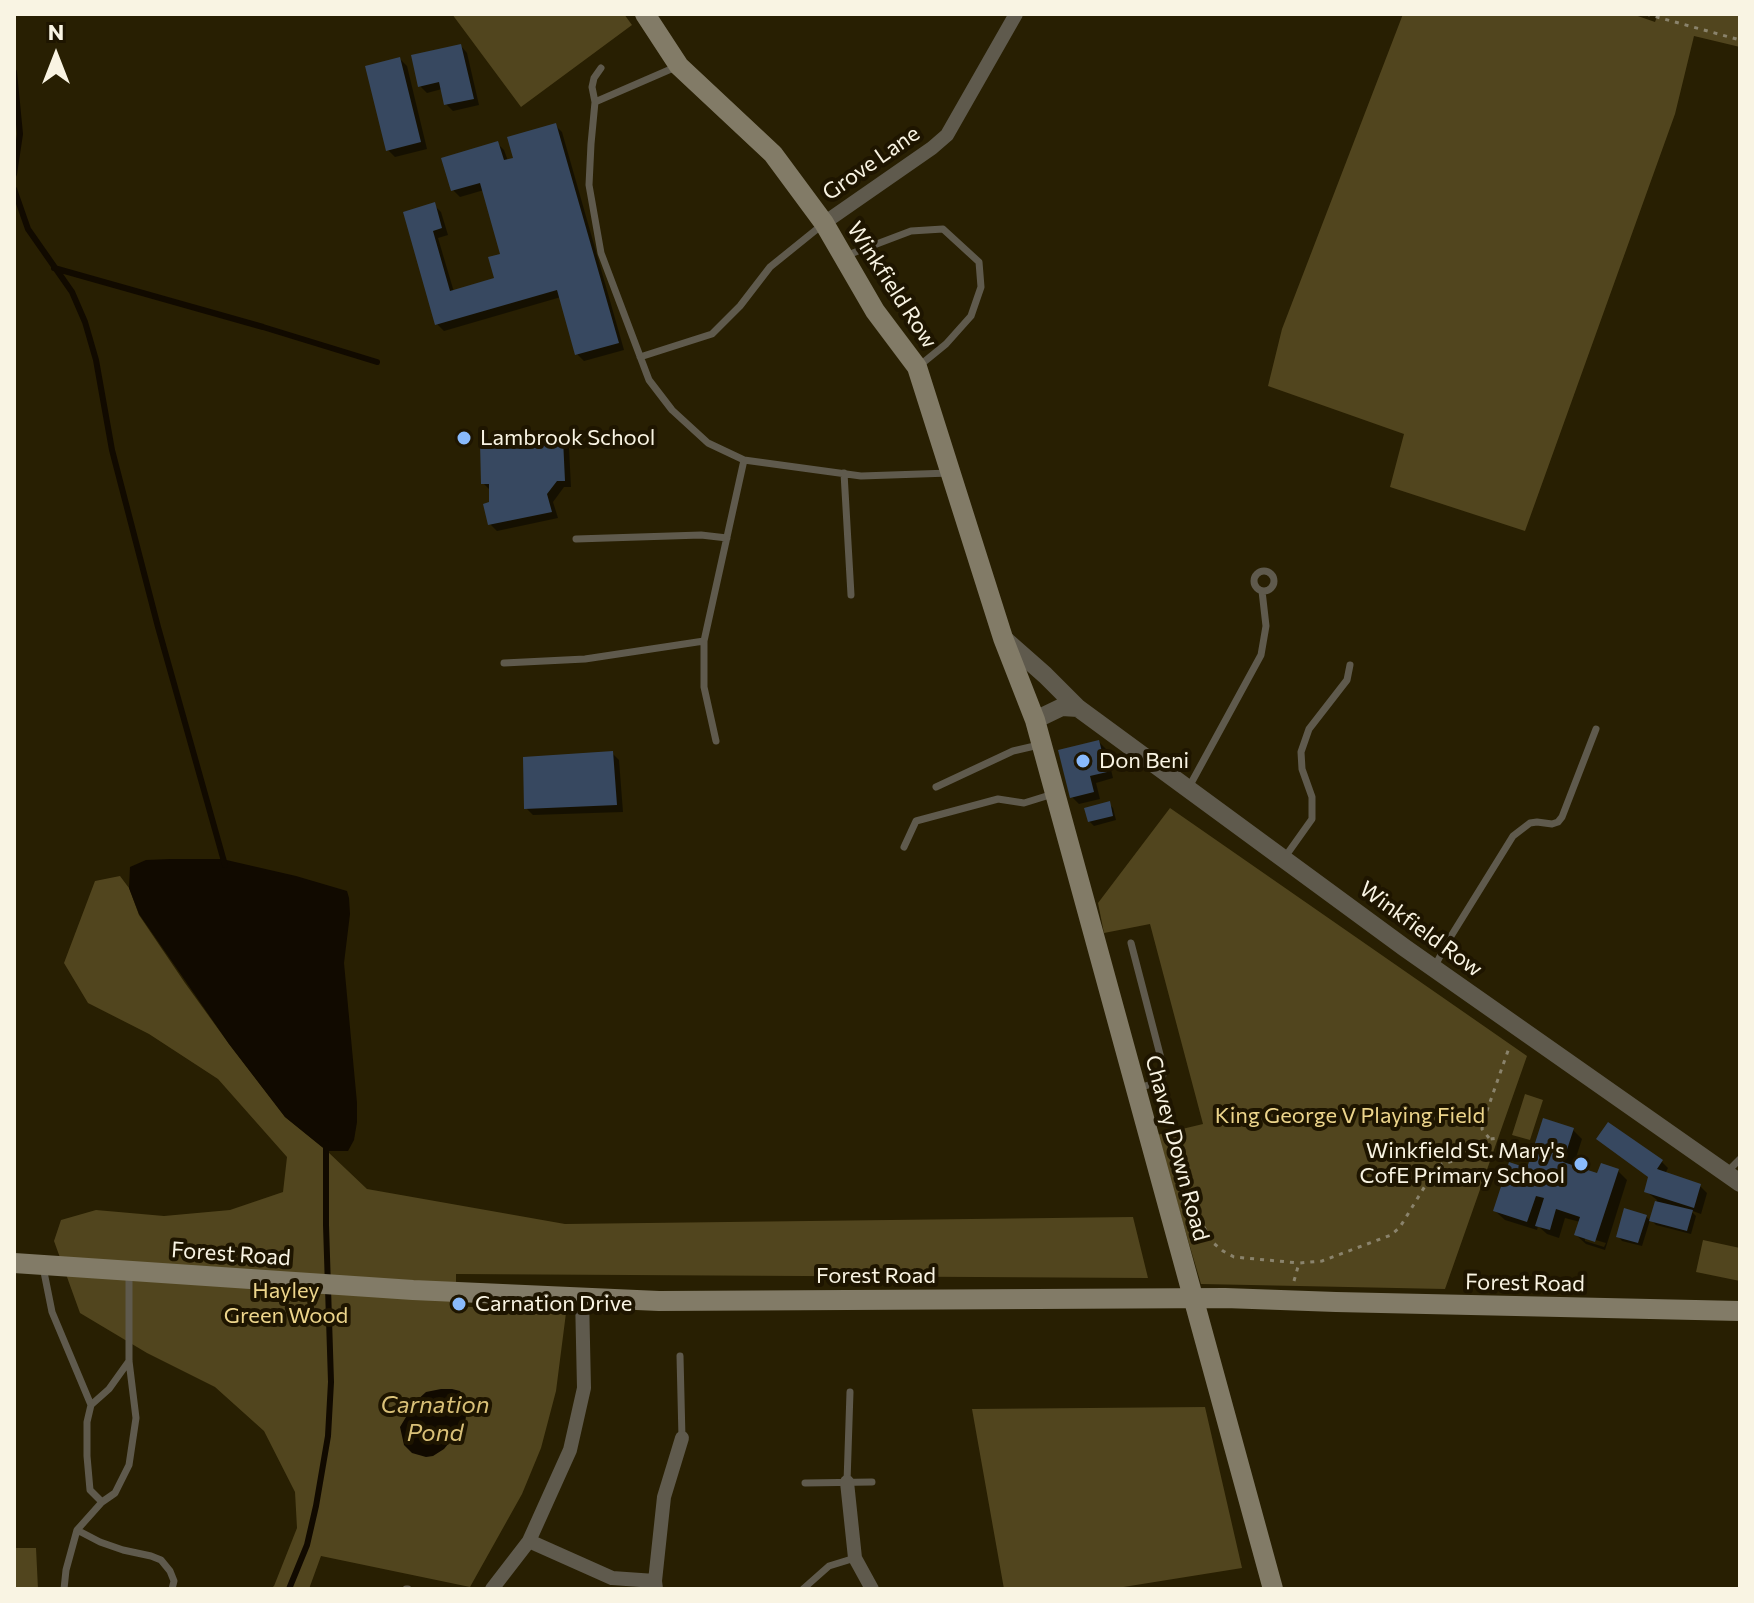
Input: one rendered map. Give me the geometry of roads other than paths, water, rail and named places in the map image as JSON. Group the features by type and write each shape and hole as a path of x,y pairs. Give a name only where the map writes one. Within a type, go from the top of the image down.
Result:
{"main road":[{"name":"Winkfield Row","path":"645,14 679,66 773,154 824,223 875,311 917,367 1003,638 1035,720"},
{"name":"Chavey Down Road","path":"1035,720 1273,1589"},
{"name":"Forest Road","path":"14,1263 413,1290 659,1301 1194,1298 1740,1311"}],"street":[{"name":"Grove Lane","path":"824,223 947,135 1016,14"},
{"name":"Winkfield Row","path":"1003,638 1078,708 1434,968 1733,1178"},
{"path":"1035,720 1062,707 1078,708"},
{"path":"492,1589 529,1541 570,1450 584,1388 582,1296"},
{"path":"529,1541 612,1578 656,1585 664,1497 682,1438"},
{"path":"847,1482 855,1558 872,1589"}],"lane":[{"path":"595,102 679,66"},
{"path":"601,68 592,87 595,102 589,185 601,253 649,380 672,410 708,443 744,460 861,476 952,473"},
{"path":"640,357 712,334 740,306 770,267 824,223"},
{"path":"843,257 911,231 943,229 979,262 981,287 971,316 946,344 917,367"},
{"path":"716,741 704,687 704,641 744,460"},
{"path":"844,473 851,595"},
{"path":"576,539 701,535 727,538"},
{"path":"1188,789 1261,655 1266,626 1262,591"},
{"path":"504,663 585,659 704,641"},
{"path":"1284,859 1312,819 1312,797 1302,769 1301,752 1309,729 1347,680 1350,665"},
{"path":"1434,968 1518,830 1530,823 1552,824 1562,817 1596,729"},
{"path":"936,787 1013,751 1041,744"},
{"path":"904,847 916,821 998,799 1024,803 1055,794"},
{"path":"1131,943 1163,1066 1159,1082 1136,1088"},
{"path":"1733,1178 1740,1159"},
{"path":"43,1265 52,1312 91,1405"},
{"path":"64,1589 77,1530 102,1502 115,1493 129,1465 136,1418 129,1361 129,1271"},
{"path":"680,1356 682,1438"},
{"path":"102,1502 90,1490 87,1422 91,1405 109,1389 129,1361"},
{"path":"847,1482 850,1392"},
{"path":"805,1483 872,1482"},
{"path":"77,1530 100,1542 161,1560 174,1581 172,1589"},
{"path":"803,1589 829,1566 855,1558"}],"water":[{"path":"222,859 347,891 350,914 344,963 357,1103 354,1140 348,1151 327,1151 285,1117 229,1044 139,914 129,888 130,867 146,860"},
{"name":"Carnation Pond","path":"441,1389 460,1391 466,1398 465,1424 444,1449 433,1456 412,1453 404,1445 400,1427 415,1402 426,1392"}],"waterway":[{"path":"14,72 20,134 14,174"},
{"path":"14,189 28,229 72,292 85,322 96,360 112,450 225,865"},
{"path":"54,268 377,362"},
{"path":"289,1589 307,1545 328,1436 331,1382 326,1143"}],"place":[{"name":"Lambrook School","path":"464,438"},
{"name":"Don Beni","path":"1083,761"},
{"name":"Winkfield St. Mary's CofE Primary School","path":"1581,1164"},
{"name":"Carnation Drive","path":"459,1304"}],"park label":[{"name":"King George V Playing Field","path":"1350,1116"},
{"name":"Hayley Green Wood","path":"286,1304"}]}
